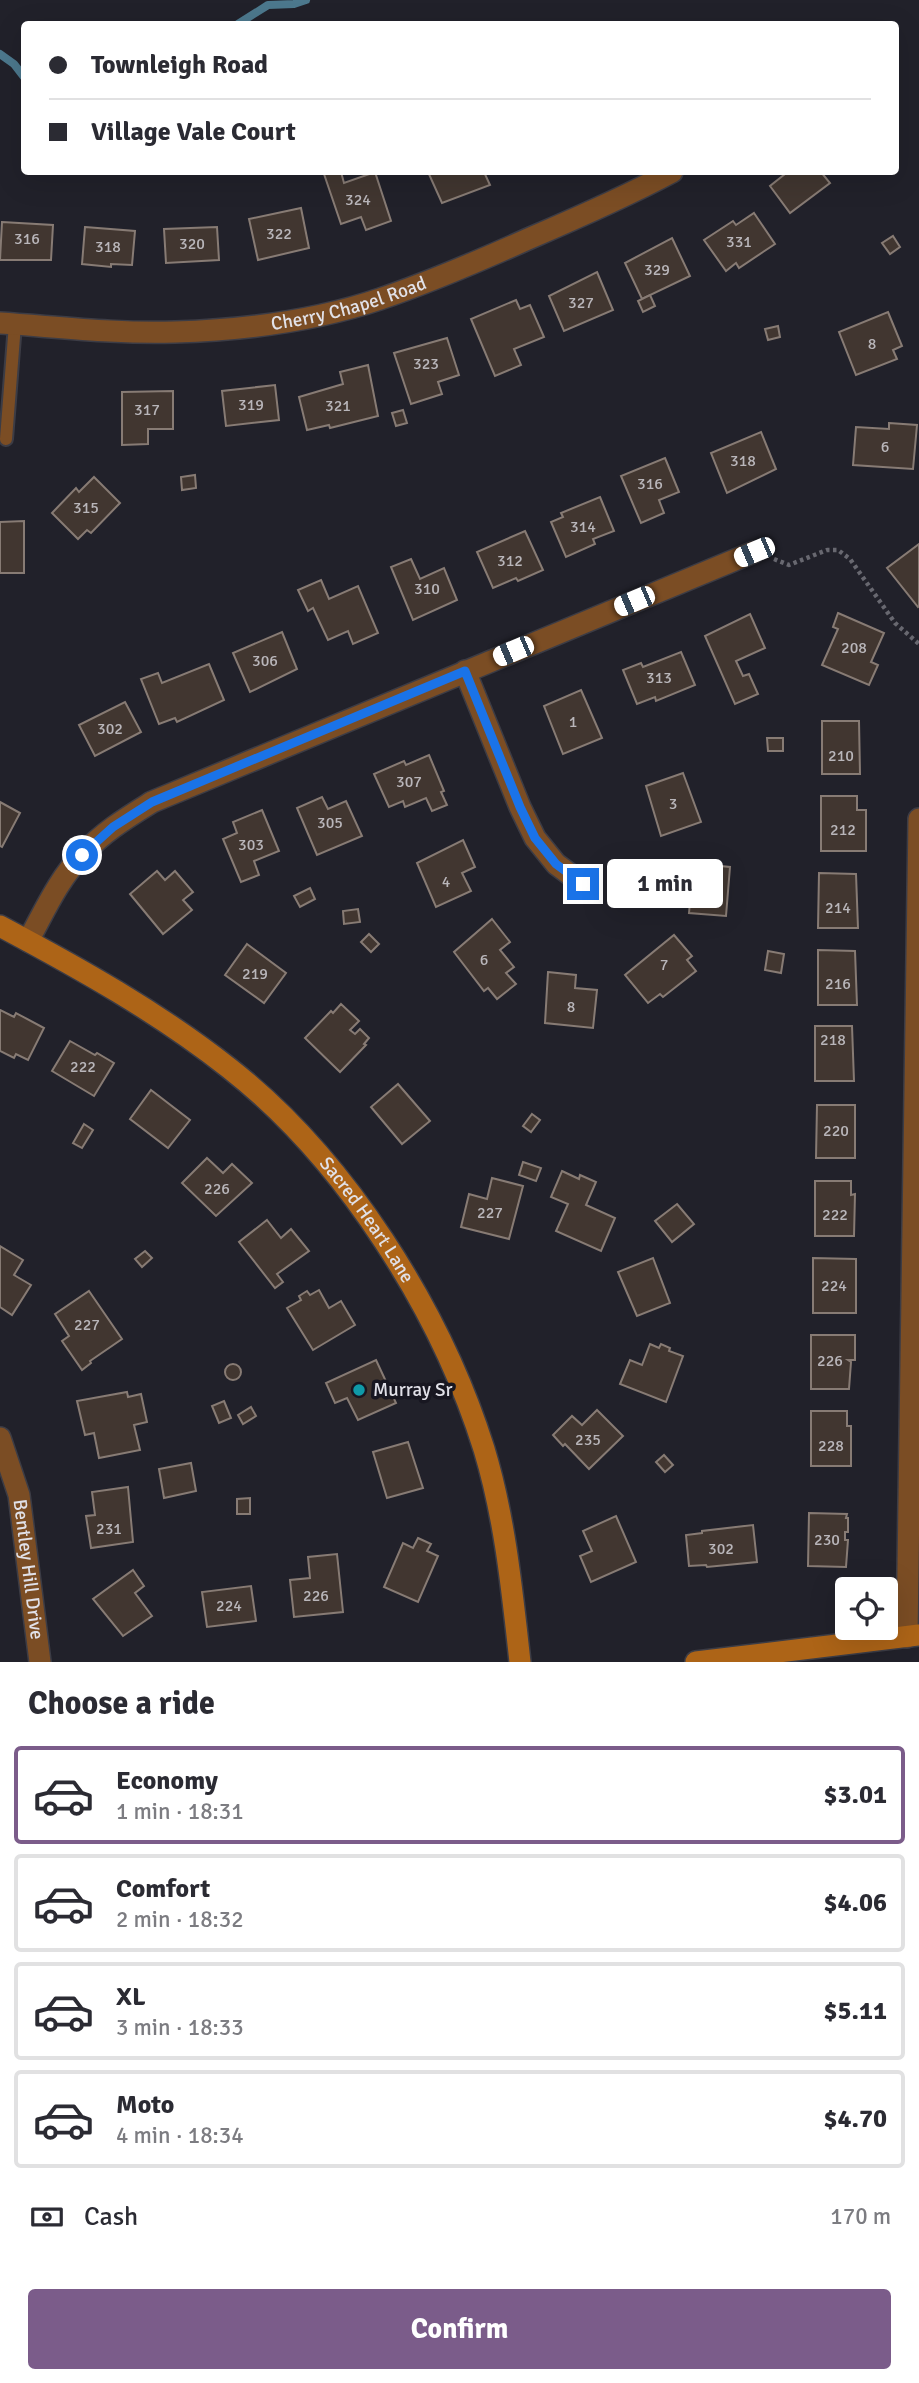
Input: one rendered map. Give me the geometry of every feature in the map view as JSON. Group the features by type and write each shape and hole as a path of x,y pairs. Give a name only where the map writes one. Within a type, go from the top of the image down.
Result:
{"street":[{"name":"Cherry Chapel Road","path":"7,323 115,332 177,332 253,326 319,315 378,300 456,271 628,196 666,175"},
{"path":"28,941 59,885 82,855 113,827 152,802 754,552"},
{"path":"465,671 535,838 556,864 583,884"},
{"path":"696,1662 913,1636 919,819"},
{"name":"Sacred Heart Lane","path":"0,926 146,1009 231,1069 307,1142 370,1221 419,1297 466,1400 484,1450 509,1566 520,1662"},
{"name":"Bentley Hill Drive","path":"0,1438 19,1495 40,1662"}],"lane":[{"path":"6,439 7,323"}],"path":[{"path":"754,552 789,565 827,550 838,550 850,559 895,623 919,644"}],"building":[{"path":"324,175 342,175 344,183 367,175 376,175 391,221 366,230 361,217 341,224"},
{"path":"429,175 485,175 490,185 442,203"},
{"path":"784,175 823,175 830,183 790,213 770,186"},
{"path":"301,208 309,248 258,260 249,219"},
{"path":"754,213 775,244 739,268 736,263 726,271 704,240 733,221 736,225"},
{"path":"2,222 53,225 51,260 0,260"},
{"path":"85,227 135,231 132,265 111,264 111,267 82,264"},
{"path":"217,227 219,260 166,263 164,229"},
{"path":"893,236 900,247 890,254 882,243"},
{"path":"672,238 690,276 642,299 625,263"},
{"path":"597,272 613,310 564,331 549,296"},
{"path":"650,295 655,306 643,312 638,301"},
{"path":"516,300 520,309 530,305 544,337 514,349 521,365 495,376 471,319"},
{"path":"888,312 902,346 893,350 897,359 856,375 839,332"},
{"path":"778,326 780,337 768,340 765,329"},
{"path":"447,338 459,375 438,382 442,394 411,404 394,353"},
{"path":"368,365 378,416 330,428 329,425 307,430 299,397 343,384 340,372"},
{"path":"275,385 279,420 226,426 222,391"},
{"path":"173,391 173,429 148,429 148,444 122,445 122,392"},
{"path":"403,410 407,423 396,426 392,413"},
{"path":"889,423 917,425 913,469 853,465 856,427 889,429"},
{"path":"761,432 776,469 727,493 711,453"},
{"path":"665,458 679,492 659,500 664,513 641,523 621,476"},
{"path":"195,475 196,488 182,490 181,477"},
{"path":"94,477 120,503 91,533 87,530 78,539 52,513 76,488 79,492"},
{"path":"600,497 614,531 593,539 595,544 566,557 551,522 563,517 561,513"},
{"path":"24,521 24,573 0,573 0,522"},
{"path":"525,531 543,570 493,588 477,552"},
{"path":"919,544 919,606 918,607 887,568"},
{"path":"411,559 420,579 444,568 457,600 413,620 391,567"},
{"path":"321,580 329,599 358,586 378,633 353,644 348,631 328,640 313,608 308,611 298,590"},
{"path":"838,613 884,633 871,662 878,665 869,685 822,665 838,629 833,627"},
{"path":"750,614 765,648 736,661 743,676 749,674 758,694 735,704 705,636"},
{"path":"282,632 297,669 250,692 233,653"},
{"path":"681,652 695,685 656,701 655,697 637,704 623,670 641,663 643,667"},
{"path":"209,664 224,700 177,722 175,718 159,724 141,679 158,673 162,683"},
{"path":"581,690 602,738 563,754 544,706"},
{"path":"125,702 141,732 95,756 79,725"},
{"path":"822,721 859,721 860,774 822,774"},
{"path":"767,738 783,738 783,751 768,751"},
{"path":"429,755 447,805 432,811 426,798 405,807 403,801 389,807 374,774 404,761 406,765"},
{"path":"683,773 701,822 661,836 646,786"},
{"path":"821,796 857,796 857,810 866,810 866,851 821,851"},
{"path":"322,797 328,809 346,801 362,836 317,855 297,808"},
{"path":"0,802 20,813 2,847 0,846"},
{"path":"262,810 279,851 254,861 259,875 241,882 223,839 237,833 233,822"},
{"path":"463,840 475,867 462,873 471,891 436,907 417,863"},
{"path":"679,862 730,867 726,916 689,913 691,892 676,891"},
{"path":"157,871 165,880 175,871 193,892 183,900 192,910 163,934 130,894"},
{"path":"819,873 856,874 858,928 818,928"},
{"path":"310,888 315,899 300,907 294,896"},
{"path":"358,909 360,922 344,924 343,911"},
{"path":"492,919 510,942 500,950 514,967 506,973 516,984 497,999 488,988 484,991 454,952"},
{"path":"369,934 379,944 371,952 361,942"},
{"path":"674,935 692,956 687,960 696,971 663,997 660,994 648,1003 625,975"},
{"path":"247,944 286,973 264,1003 225,975"},
{"path":"818,950 855,951 857,1005 818,1005"},
{"path":"768,951 784,954 781,973 765,970"},
{"path":"548,972 576,975 575,988 597,990 593,1028 545,1023"},
{"path":"341,1004 359,1021 350,1030 355,1034 360,1029 369,1038 364,1044 366,1045 340,1072 305,1038"},
{"path":"0,1010 14,1017 16,1013 44,1028 28,1060 16,1054 14,1058 0,1051"},
{"path":"815,1026 852,1026 854,1081 815,1081"},
{"path":"70,1041 114,1063 94,1096 52,1071"},
{"path":"398,1084 430,1121 402,1144 371,1107"},
{"path":"151,1090 190,1120 168,1148 130,1119"},
{"path":"817,1105 855,1105 855,1158 816,1158"},
{"path":"532,1114 540,1120 531,1132 523,1126"},
{"path":"84,1124 93,1130 82,1148 73,1143"},
{"path":"207,1158 223,1173 232,1164 252,1183 216,1216 182,1183"},
{"path":"523,1162 541,1168 536,1181 519,1175"},
{"path":"562,1171 579,1179 580,1175 596,1182 586,1205 615,1218 601,1251 556,1231 568,1204 551,1197"},
{"path":"492,1178 523,1186 509,1239 461,1227 469,1194 487,1199"},
{"path":"815,1181 851,1181 851,1195 855,1194 854,1236 815,1236"},
{"path":"677,1204 694,1224 672,1242 655,1221"},
{"path":"267,1220 281,1238 291,1229 309,1251 277,1274 283,1282 275,1288 239,1242"},
{"path":"0,1246 23,1260 14,1275 31,1285 12,1315 0,1307"},
{"path":"145,1251 152,1258 142,1267 135,1259"},
{"path":"653,1258 670,1303 637,1316 618,1272"},
{"path":"813,1258 856,1259 856,1313 813,1313"},
{"path":"319,1290 329,1308 341,1301 355,1325 313,1350 287,1308 301,1300 299,1296 307,1291 310,1295"},
{"path":"89,1291 122,1339 90,1361 82,1370 62,1341 69,1336 55,1314"},
{"path":"811,1335 855,1335 855,1360 848,1360 851,1362 849,1389 811,1389"},
{"path":"650,1344 659,1348 661,1344 670,1348 669,1351 683,1356 666,1402 620,1384 630,1360 642,1365"},
{"name":"Murray Sr","path":"376,1360 396,1403 358,1420 347,1398 335,1403 326,1383"},
{"path":"233,1364 239,1366 239,1378 233,1380 227,1378 225,1372 227,1366"},
{"path":"127,1392 128,1397 141,1394 147,1422 134,1425 140,1450 99,1458 94,1433 85,1435 77,1401"},
{"path":"224,1401 231,1418 219,1423 212,1406"},
{"path":"251,1407 256,1416 243,1424 238,1415"},
{"path":"597,1410 623,1436 589,1469 553,1435 572,1416 582,1425"},
{"path":"811,1411 847,1411 847,1426 851,1426 851,1466 811,1466"},
{"path":"408,1442 423,1488 387,1498 373,1452"},
{"path":"664,1455 673,1465 665,1472 656,1462"},
{"path":"191,1463 196,1491 164,1498 159,1469"},
{"path":"128,1487 133,1542 91,1548 86,1516 95,1515 92,1492"},
{"path":"250,1498 250,1514 237,1514 237,1499"},
{"path":"809,1513 847,1514 846,1567 808,1566"},
{"path":"616,1516 636,1562 591,1582 580,1556 592,1551 583,1531"},
{"path":"753,1525 757,1562 689,1566 686,1535"},
{"path":"418,1538 431,1544 427,1551 438,1556 418,1602 384,1587 403,1543 413,1548"},
{"path":"337,1554 343,1612 294,1617 290,1580 310,1578 308,1557"},
{"path":"133,1570 144,1586 135,1593 152,1616 123,1636 93,1599"},
{"path":"251,1586 256,1621 207,1627 202,1592"}],"waterway":[{"path":"243,21 268,5 294,4 306,0"},
{"path":"0,54 21,73"}],"place":[{"name":"Murray Sr","path":"359,1390"}],"route":[{"path":"82,855 113,827 152,802 465,671 535,838 556,864 583,884"}]}
